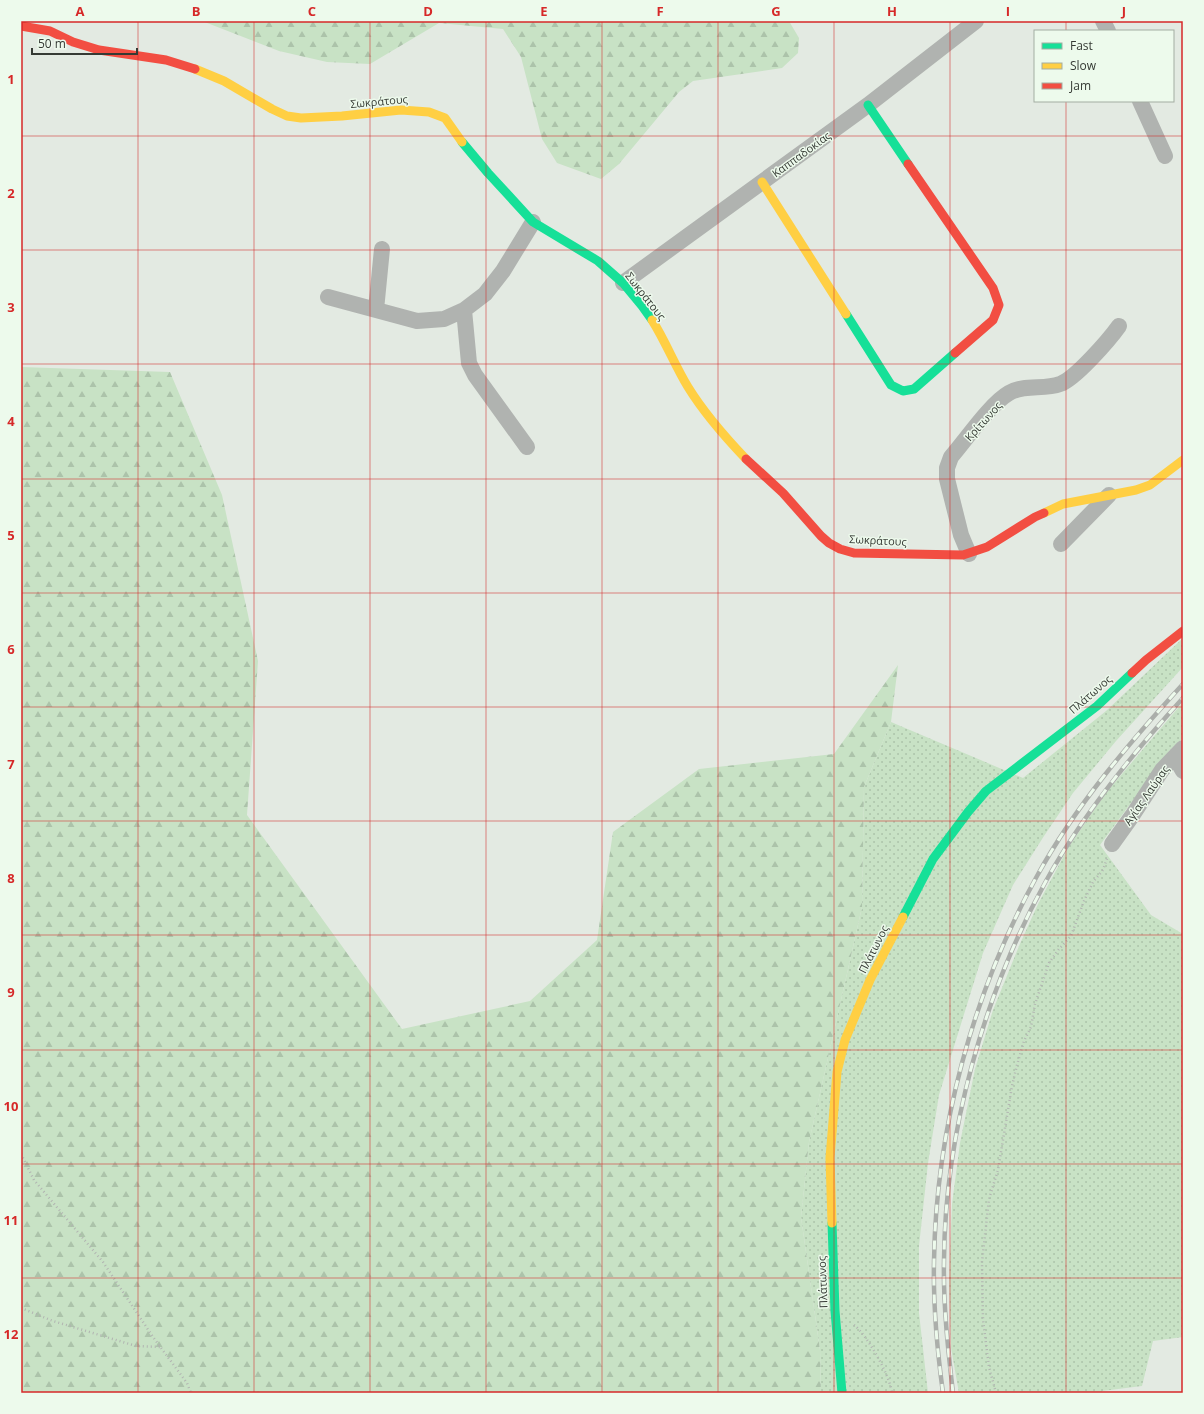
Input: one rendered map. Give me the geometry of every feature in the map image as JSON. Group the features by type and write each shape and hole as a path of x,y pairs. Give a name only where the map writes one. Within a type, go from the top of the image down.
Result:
{"street":[{"name":"Καππαδοκίας","path":"623,283 868,105 976,21"},
{"path":"1103,21 1108,30"},
{"name":"Σωκράτους","path":"21,26 50,31 73,42 99,50 166,60 188,66 224,81 287,116 300,118 342,116 401,110 415,110 437,114 449,122 488,173 533,222 598,261 623,283 642,306 654,324 688,387 713,422 740,454 783,493 821,536 830,544 840,549 854,553 954,556 969,554 987,547 1048,510 1063,504 1136,490 1150,485 1183,460"},
{"path":"1140,102 1164,156"},
{"path":"762,182 891,385 904,390 914,389 993,320 999,305 993,288 868,105"},
{"path":"328,297 417,321 444,319 464,310 485,294 503,271 533,222"},
{"path":"376,310 382,249"},
{"path":"464,310 469,363 474,375 527,447"},
{"name":"Κρίτωνος","path":"969,554 961,535 947,479 947,468 951,457 996,404 1009,393 1034,387 1061,384 1071,377 1107,343 1119,326"},
{"path":"1061,544 1109,495"},
{"name":"Πλάτωνος","path":"842,1393 835,1311 830,1158 837,1072 845,1040 870,980 933,859 968,812 986,791 1097,706 1146,660 1183,631"},
{"path":"1180,751 1179,764 1183,770"},
{"name":"Αγίας Λαύρας","path":"1112,844 1162,770 1180,751"}],"path":[{"path":"996,1393 989,1366 983,1320 982,1262 989,1199 998,1170 1013,1079 1024,1041 1031,1027 1035,1004 1049,964 1059,949 1071,936 1093,882 1103,870 1108,859 1112,844"},
{"path":"21,1154 34,1180 103,1262 160,1347 187,1383 191,1393"},
{"path":"21,1308 53,1321 136,1346 160,1347"},
{"path":"835,1311 861,1330 876,1353 891,1387 892,1393"}],"green space":[{"path":"202,21 789,21 799,38 798,53 782,68 693,81 679,92 619,164 601,179 557,163 542,139 521,57 503,29 439,23 370,64 327,62 279,51"},
{"path":"21,367 170,372 222,495 258,661 247,815 402,1029 530,1001 597,940 613,832 699,769 834,754 898,665 891,722 864,787 862,907 809,1142 801,1217 820,1350 821,1393 21,1393"},
{"path":"1183,638 1183,667 1116,741 1073,793 1013,885 983,953 939,1095 928,1163 919,1246 919,1313 928,1393 821,1393 820,1350 801,1217 809,1142 862,907 864,787 891,722 1023,778 1106,711"},
{"path":"1183,702 1183,738 1170,750 1100,845 1151,915 1183,934 1183,1337 1153,1341 1142,1386 1102,1391 1102,1393 959,1393 951,1348 949,1281 952,1204 960,1143 975,1069 993,1010 1038,904 1068,848 1105,794"}],"railway":[{"path":"943,1393 937,1344 934,1294 936,1211 942,1161 951,1111 962,1062 977,1014 994,966 1014,920 1052,850 1104,776 1123,752 1183,684"},
{"path":"953,1393 944,1293 946,1212 960,1113 972,1064 987,1016 1004,969 1024,924 1060,856 1109,785 1183,698"}],"traffic: fast":[{"path":"868,105 908,164"},
{"path":"462,142 533,222 598,261 623,283 652,320"},
{"path":"846,314 891,385 903,391 914,389 955,353"},
{"path":"903,917 933,859 968,812 986,791 1097,706 1132,673"},
{"path":"832,1223 835,1311 842,1393"}],"traffic: slow":[{"path":"195,69 224,81 287,116 301,118 342,116 401,110 429,112 445,118 462,142"},
{"path":"762,182 846,314"},
{"path":"652,320 694,397 730,442 746,459"},
{"path":"1044,513 1063,504 1136,490 1150,485 1183,460"},
{"path":"832,1223 830,1158 837,1072 845,1040 870,980 903,917"}],"traffic: jam":[{"path":"21,26 50,31 73,42 99,50 166,60 195,69"},
{"path":"908,164 993,288 999,305 993,320 955,353"},
{"path":"746,459 783,493 829,543 840,549 854,553 963,555 987,547 1044,513"},
{"path":"1132,673 1183,631"}]}
